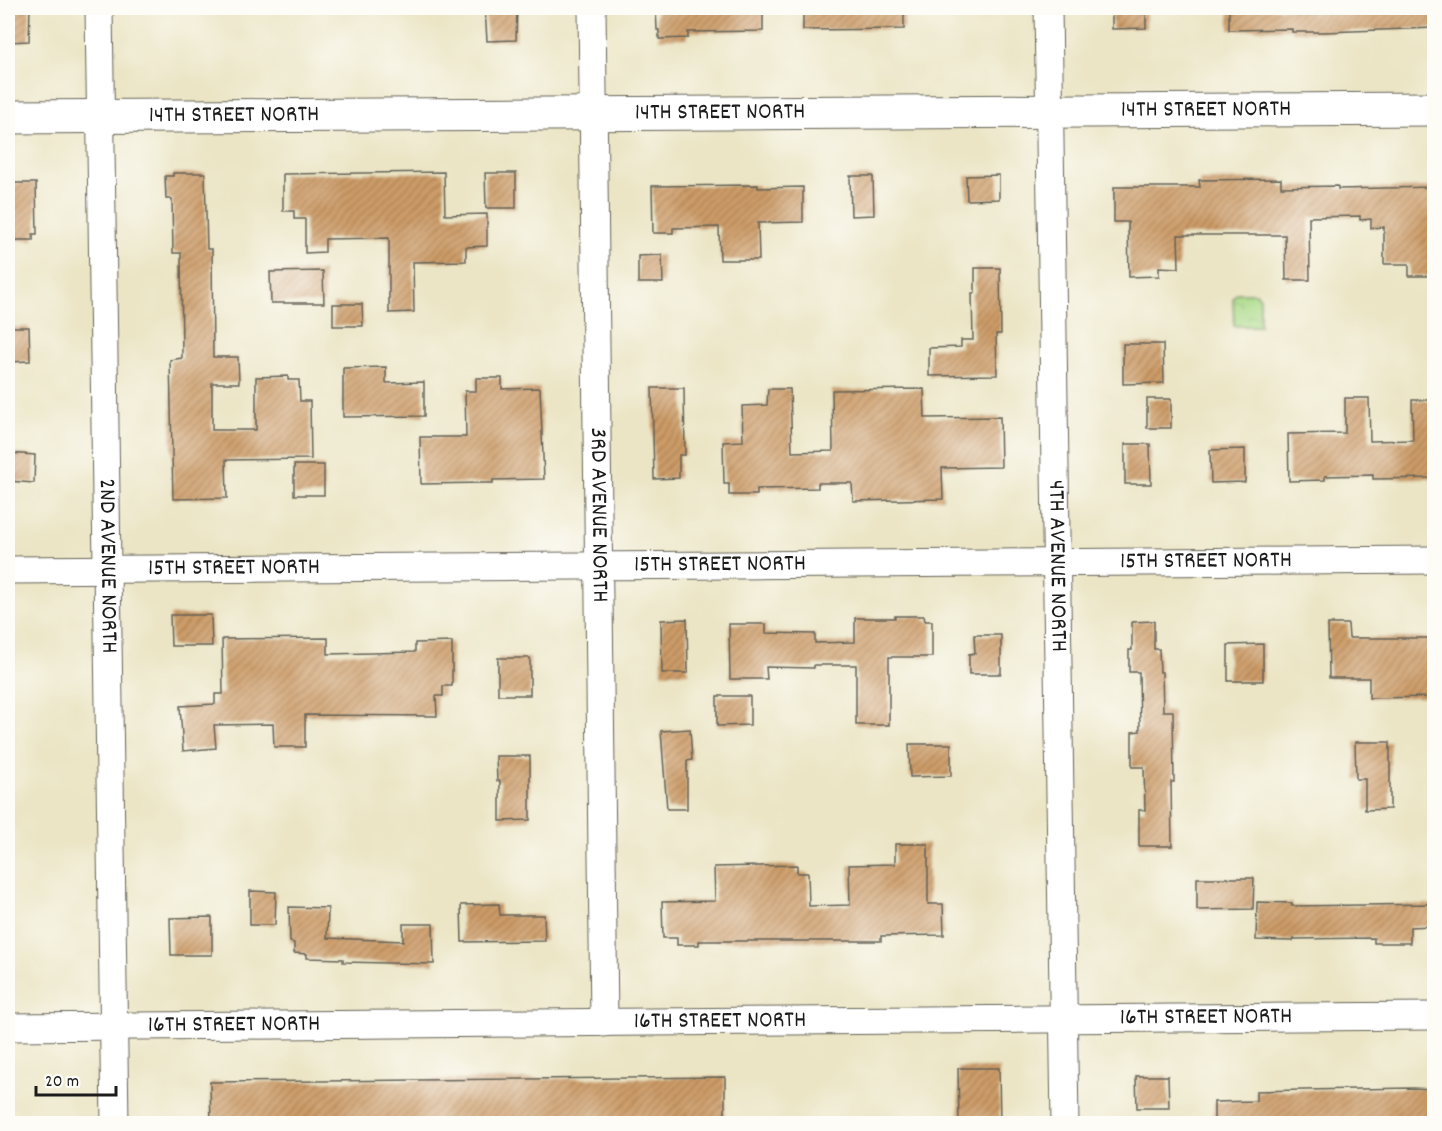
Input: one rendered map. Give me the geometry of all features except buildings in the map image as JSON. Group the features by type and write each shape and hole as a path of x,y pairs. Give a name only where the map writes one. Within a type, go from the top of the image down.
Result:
{"street":[{"name":"2ND AVENUE NORTH","path":"99,8 115,1124"},
{"name":"3RD AVENUE NORTH","path":"592,8 604,1023"},
{"name":"4TH AVENUE NORTH","path":"1048,8 1065,1124"},
{"name":"14TH STREET NORTH","path":"8,117 1434,109"},
{"name":"15TH STREET NORTH","path":"8,570 1434,560"},
{"name":"16TH STREET NORTH","path":"8,1027 1434,1016"}],"green space":[{"path":"1237,293 1256,293 1260,298 1260,326 1234,326 1233,298"}]}
